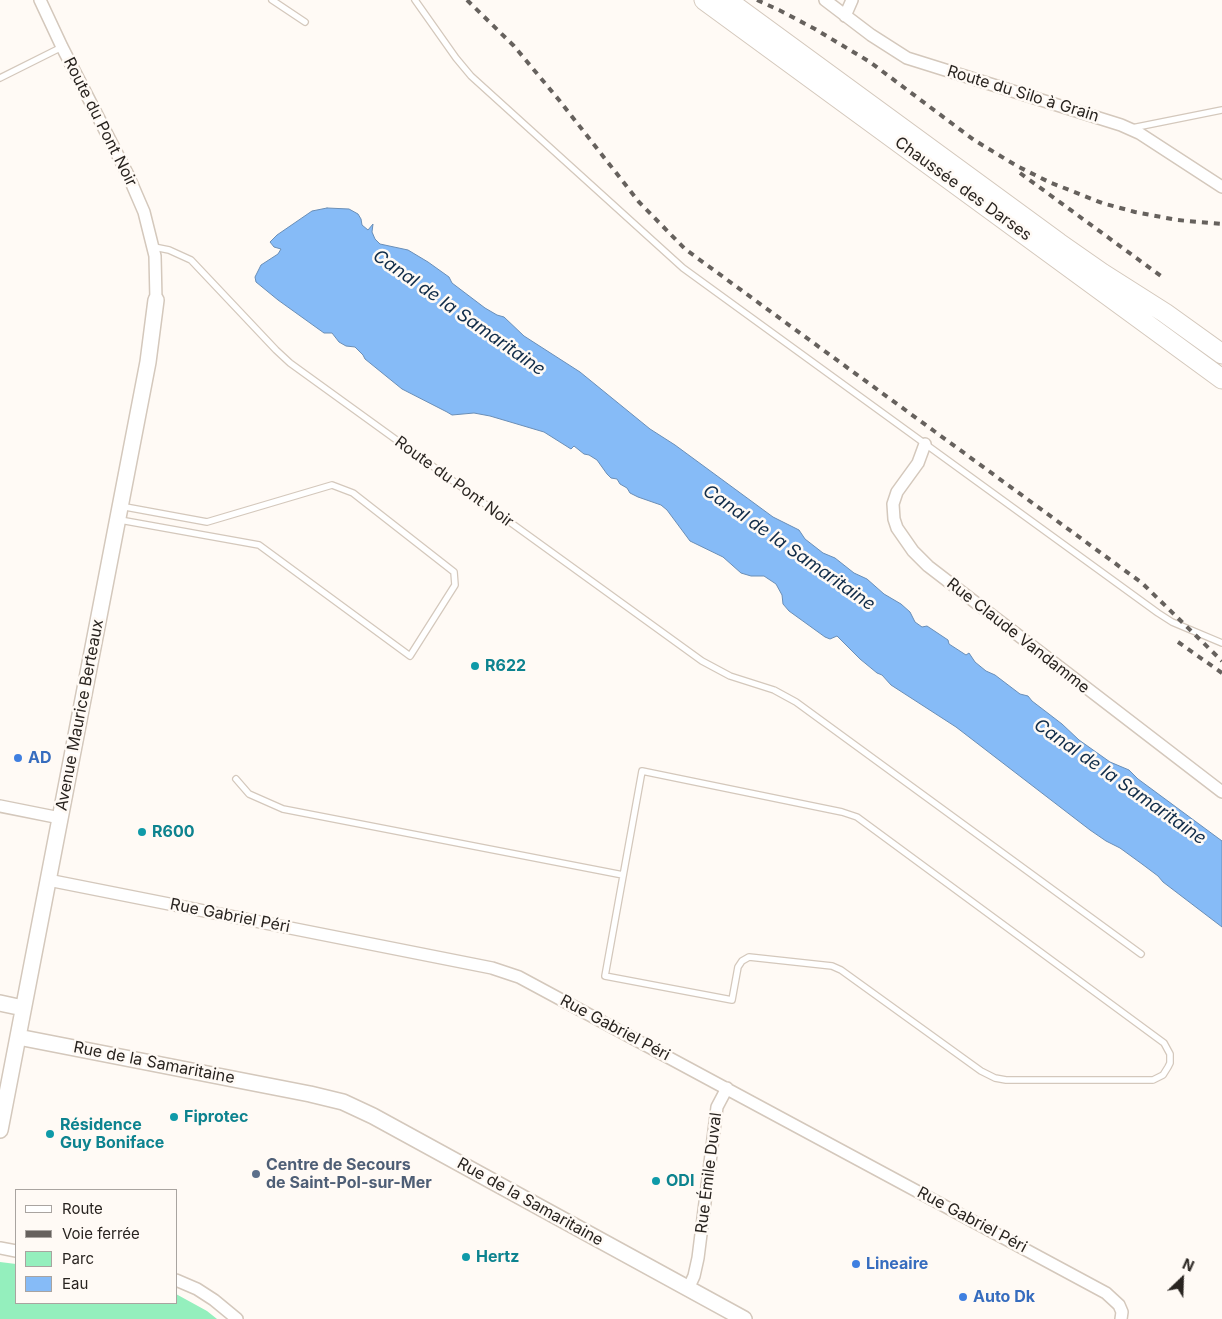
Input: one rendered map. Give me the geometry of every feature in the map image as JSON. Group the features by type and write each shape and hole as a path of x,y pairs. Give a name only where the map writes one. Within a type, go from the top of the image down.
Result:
{"main road":[{"name":"Chaussée des Darses","path":"704,0 748,15 1060,243 1165,313 1222,354"},
{"name":"Chaussée des Darses","path":"726,8 1221,376"}],"street":[{"name":"Route du Pont Noir","path":"40,0 62,48 136,192 154,247 157,274 156,300"},
{"name":"Route du Silo à Grain","path":"825,0 891,48 915,61 1099,117 1130,129 1222,186"},
{"path":"845,16 852,0"},
{"name":"Avenue Maurice Berteaux","path":"0,1130 149,356 156,300"},
{"name":"Rue Claude Vandamme","path":"925,444 918,463 897,492 893,504 897,528 913,551 928,566 1222,792"},
{"path":"0,806 60,818"},
{"name":"Rue Gabriel Péri","path":"48,880 498,970 536,985 1106,1293 1119,1306 1122,1312 1121,1319"},
{"path":"0,1003 23,1008"},
{"name":"Rue de la Samaritaine","path":"18,1037 343,1102 373,1116 744,1319"},
{"name":"Rue Émile Duval","path":"688,1289 694,1276 698,1258 717,1107 727,1088"},
{"path":"0,1248 15,1250"},
{"path":"178,1281 209,1297 237,1319"}],"lane":[{"path":"272,0 305,22"},
{"path":"415,0 471,76 665,253 1158,613 1172,622 1222,643"},
{"path":"0,78 62,48"},
{"path":"1130,129 1222,110"},
{"name":"Route du Pont Noir","path":"154,247 169,250 191,260 290,363 702,662 730,676 774,690 796,702 1141,954"},
{"path":"332,485 353,493 454,572 455,585 410,656 260,545 119,512 207,522 332,485"},
{"path":"642,771 852,815 1160,1040 1169,1050 1170,1063 1163,1075 1153,1080 1006,1080 994,1078 980,1071 842,970 832,966 749,957 738,967 732,1000 605,976 623,875 642,771"},
{"path":"236,779 249,794 283,809 623,875"}],"green space":[{"path":"0,1262 15,1264 15,1304 178,1304 178,1295 207,1311 217,1319 0,1319"}],"water":[{"name":"Canal de la Samaritaine","path":"327,208 349,209 358,214 362,225 368,230 373,224 372,232 380,244 408,250 428,262 449,277 452,283 485,308 504,317 524,336 580,372 650,429 675,445 773,517 799,530 805,539 823,553 835,558 854,573 867,579 884,594 901,604 910,612 915,622 922,627 927,626 966,655 969,653 975,662 986,671 995,675 1020,694 1028,696 1079,740 1110,762 1129,770 1138,779 1222,841 1222,927 1163,882 1158,876 1120,848 1090,830 956,727 891,685 882,675 860,659 837,636 830,639 825,637 789,611 783,604 782,595 776,584 764,576 751,576 741,573 723,557 690,541 667,510 661,505 630,493 617,479 611,478 607,474 597,460 584,454 574,446 571,449 544,432 474,413 452,415 402,389 365,359 355,347 346,346 339,342 332,333 324,333 256,282 255,277 261,265 278,254 281,249 274,247 270,242 312,211"}],"railway":[{"path":"467,0 514,46 639,202 685,249 1142,583 1222,661"},
{"path":"757,0 815,29 870,62 974,140 1017,166 1049,182 1102,203 1135,212 1177,220 1222,224"},
{"path":"1020,173 1165,279"},
{"path":"1178,642 1222,673"}],"place":[{"name":"R622","path":"475,666"},
{"name":"AD","path":"18,758"},
{"name":"R600","path":"142,832"},
{"name":"Fiprotec","path":"174,1117"},
{"name":"Résidence Guy Boniface","path":"50,1134"},
{"name":"Centre de Secours de Saint-Pol-sur-Mer","path":"256,1174"},
{"name":"ODI","path":"656,1181"},
{"name":"Hertz","path":"466,1257"},
{"name":"Lineaire","path":"856,1264"},
{"name":"Auto Dk","path":"963,1297"}]}
